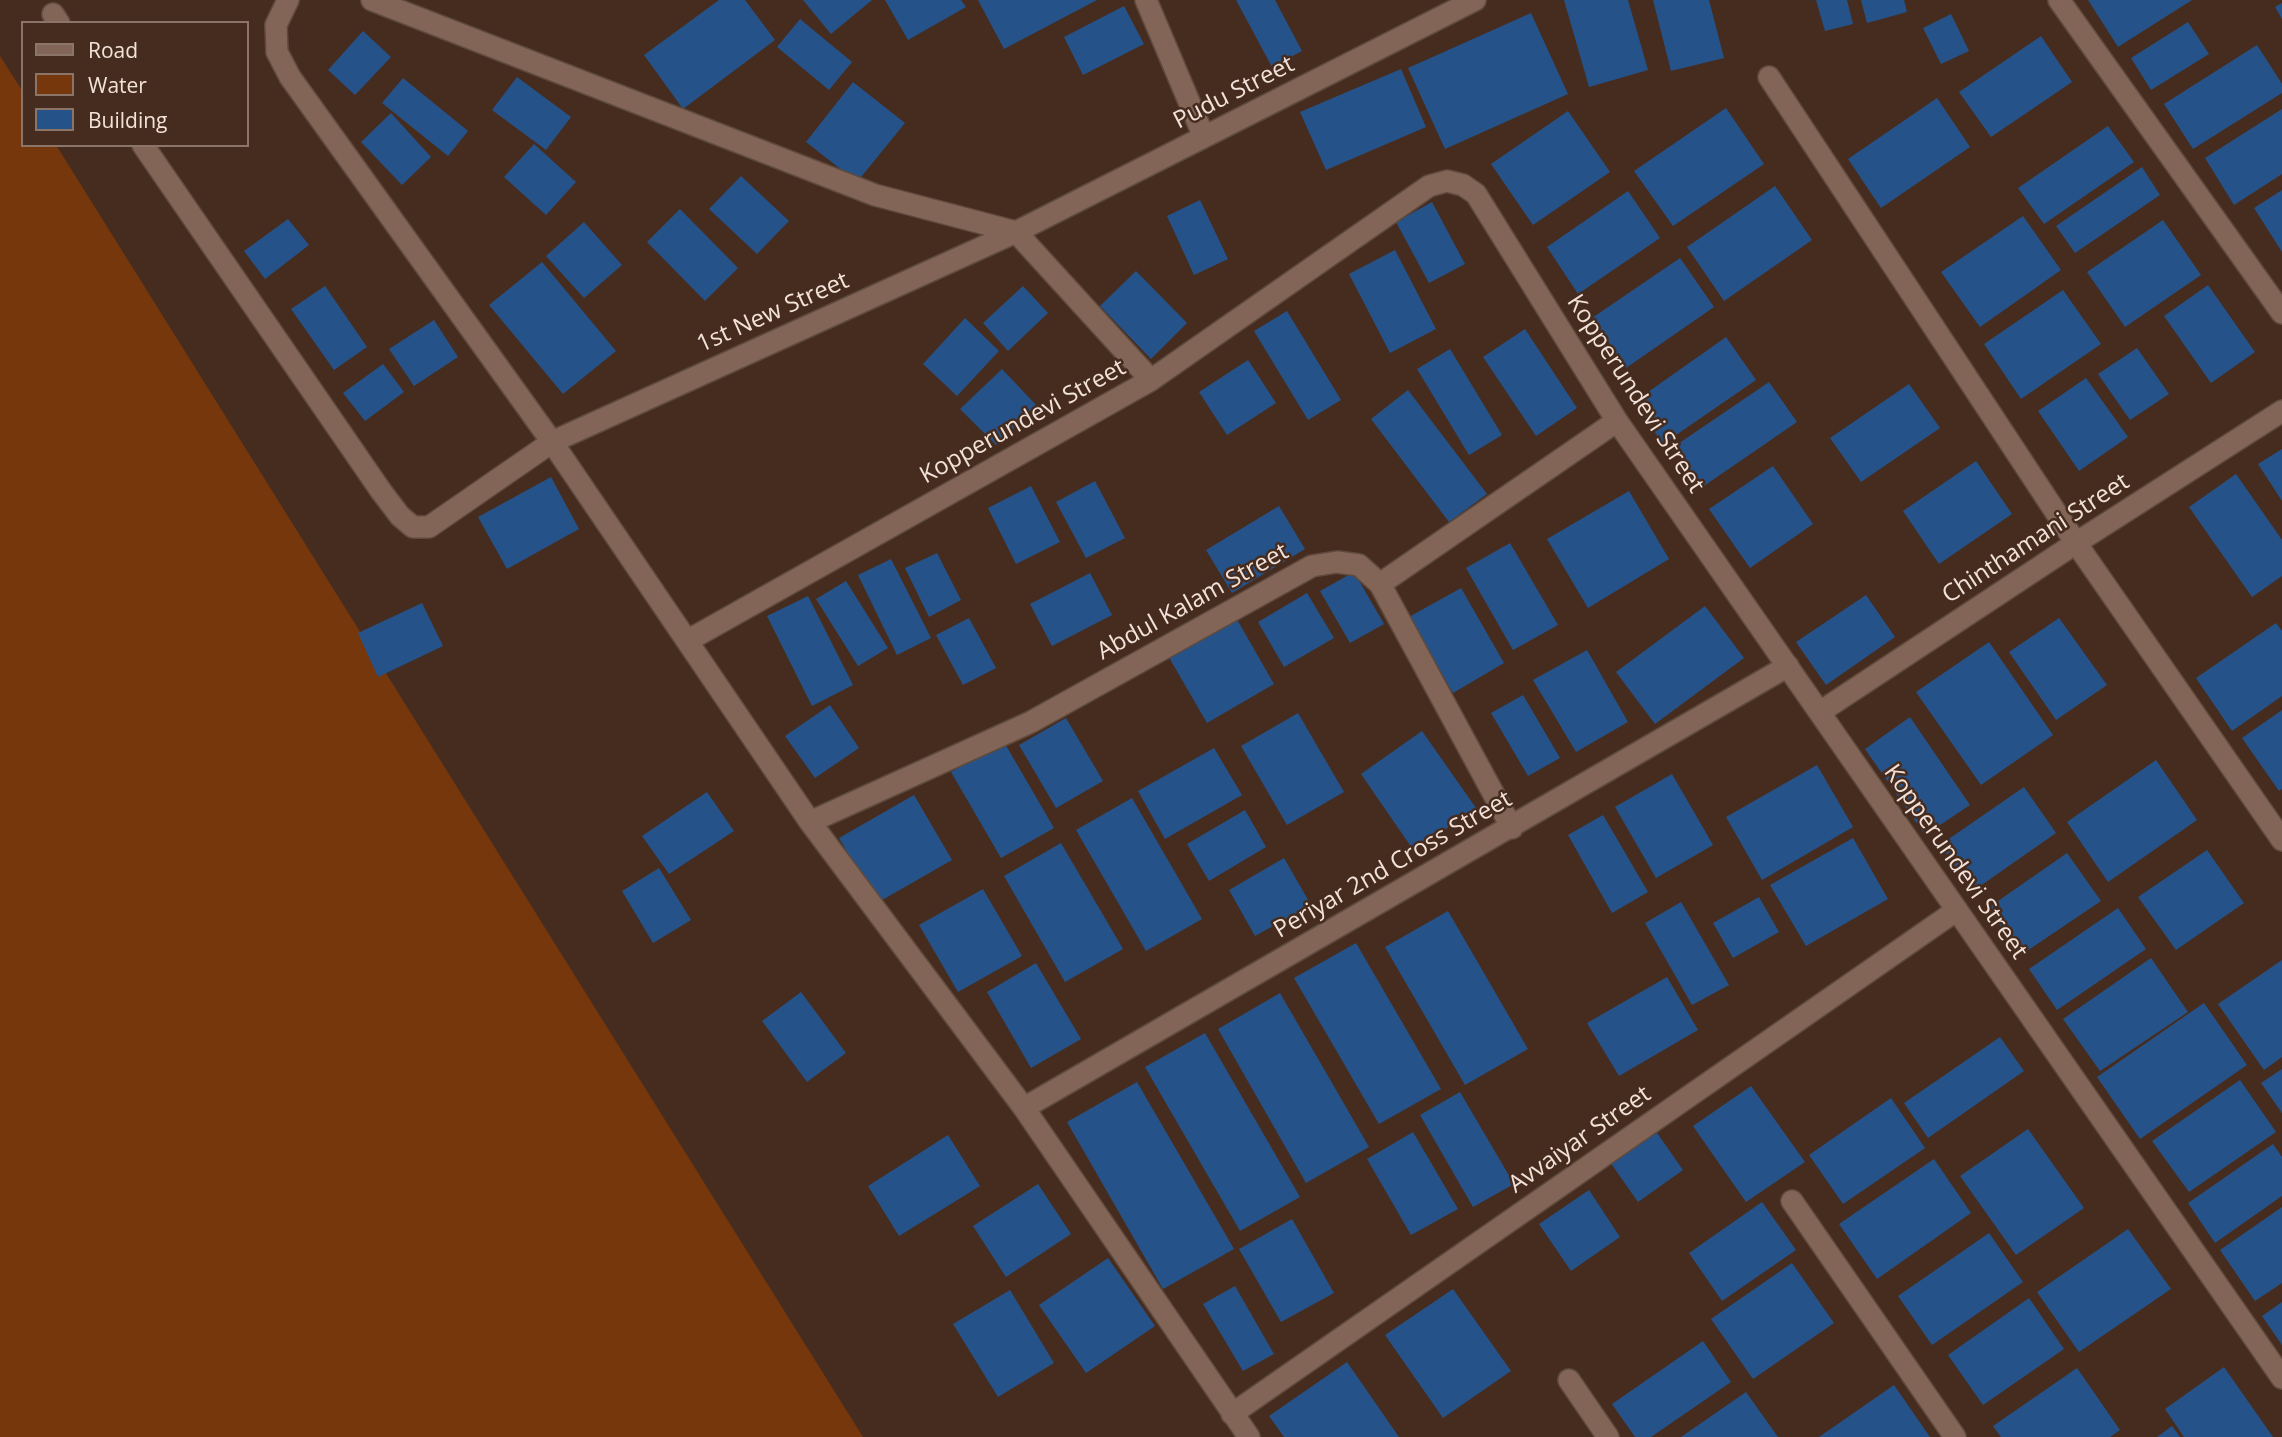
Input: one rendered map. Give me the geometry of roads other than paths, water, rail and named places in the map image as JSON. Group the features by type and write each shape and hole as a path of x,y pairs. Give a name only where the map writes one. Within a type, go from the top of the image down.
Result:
{"street":[{"path":"288,0 276,25 277,52 290,77 552,442 810,822 1024,1108 1249,1437"},
{"path":"372,0 875,195 1016,232 1151,380"},
{"path":"1146,0 1204,137"},
{"name":"Pudu Street","path":"1016,232 1475,0"},
{"path":"2059,0 2282,313"},
{"path":"1769,77 2076,543 2282,840"},
{"name":"1st New Street","path":"144,147 381,491 400,516 413,527 429,527 552,442 1016,232"},
{"name":"Kopperundevi Street","path":"687,641 1151,380 1429,186 1447,181 1463,185 1476,194 1617,421 2282,1378"},
{"name":"Chinthamani Street","path":"1820,712 2282,411"},
{"path":"1512,828 1380,584 1617,421"},
{"name":"Abdul Kalam Street","path":"810,822 1031,722 1312,566 1337,562 1359,565 1380,584"},
{"name":"Periyar 2nd Cross Street","path":"1024,1108 1788,666"},
{"name":"Avvaiyar Street","path":"1232,1414 1957,911"},
{"path":"1792,1201 1955,1437"},
{"path":"1569,1380 1608,1437"}],"water":[{"path":"0,56 21,89 21,147 57,147 863,1437 0,1437"}]}
